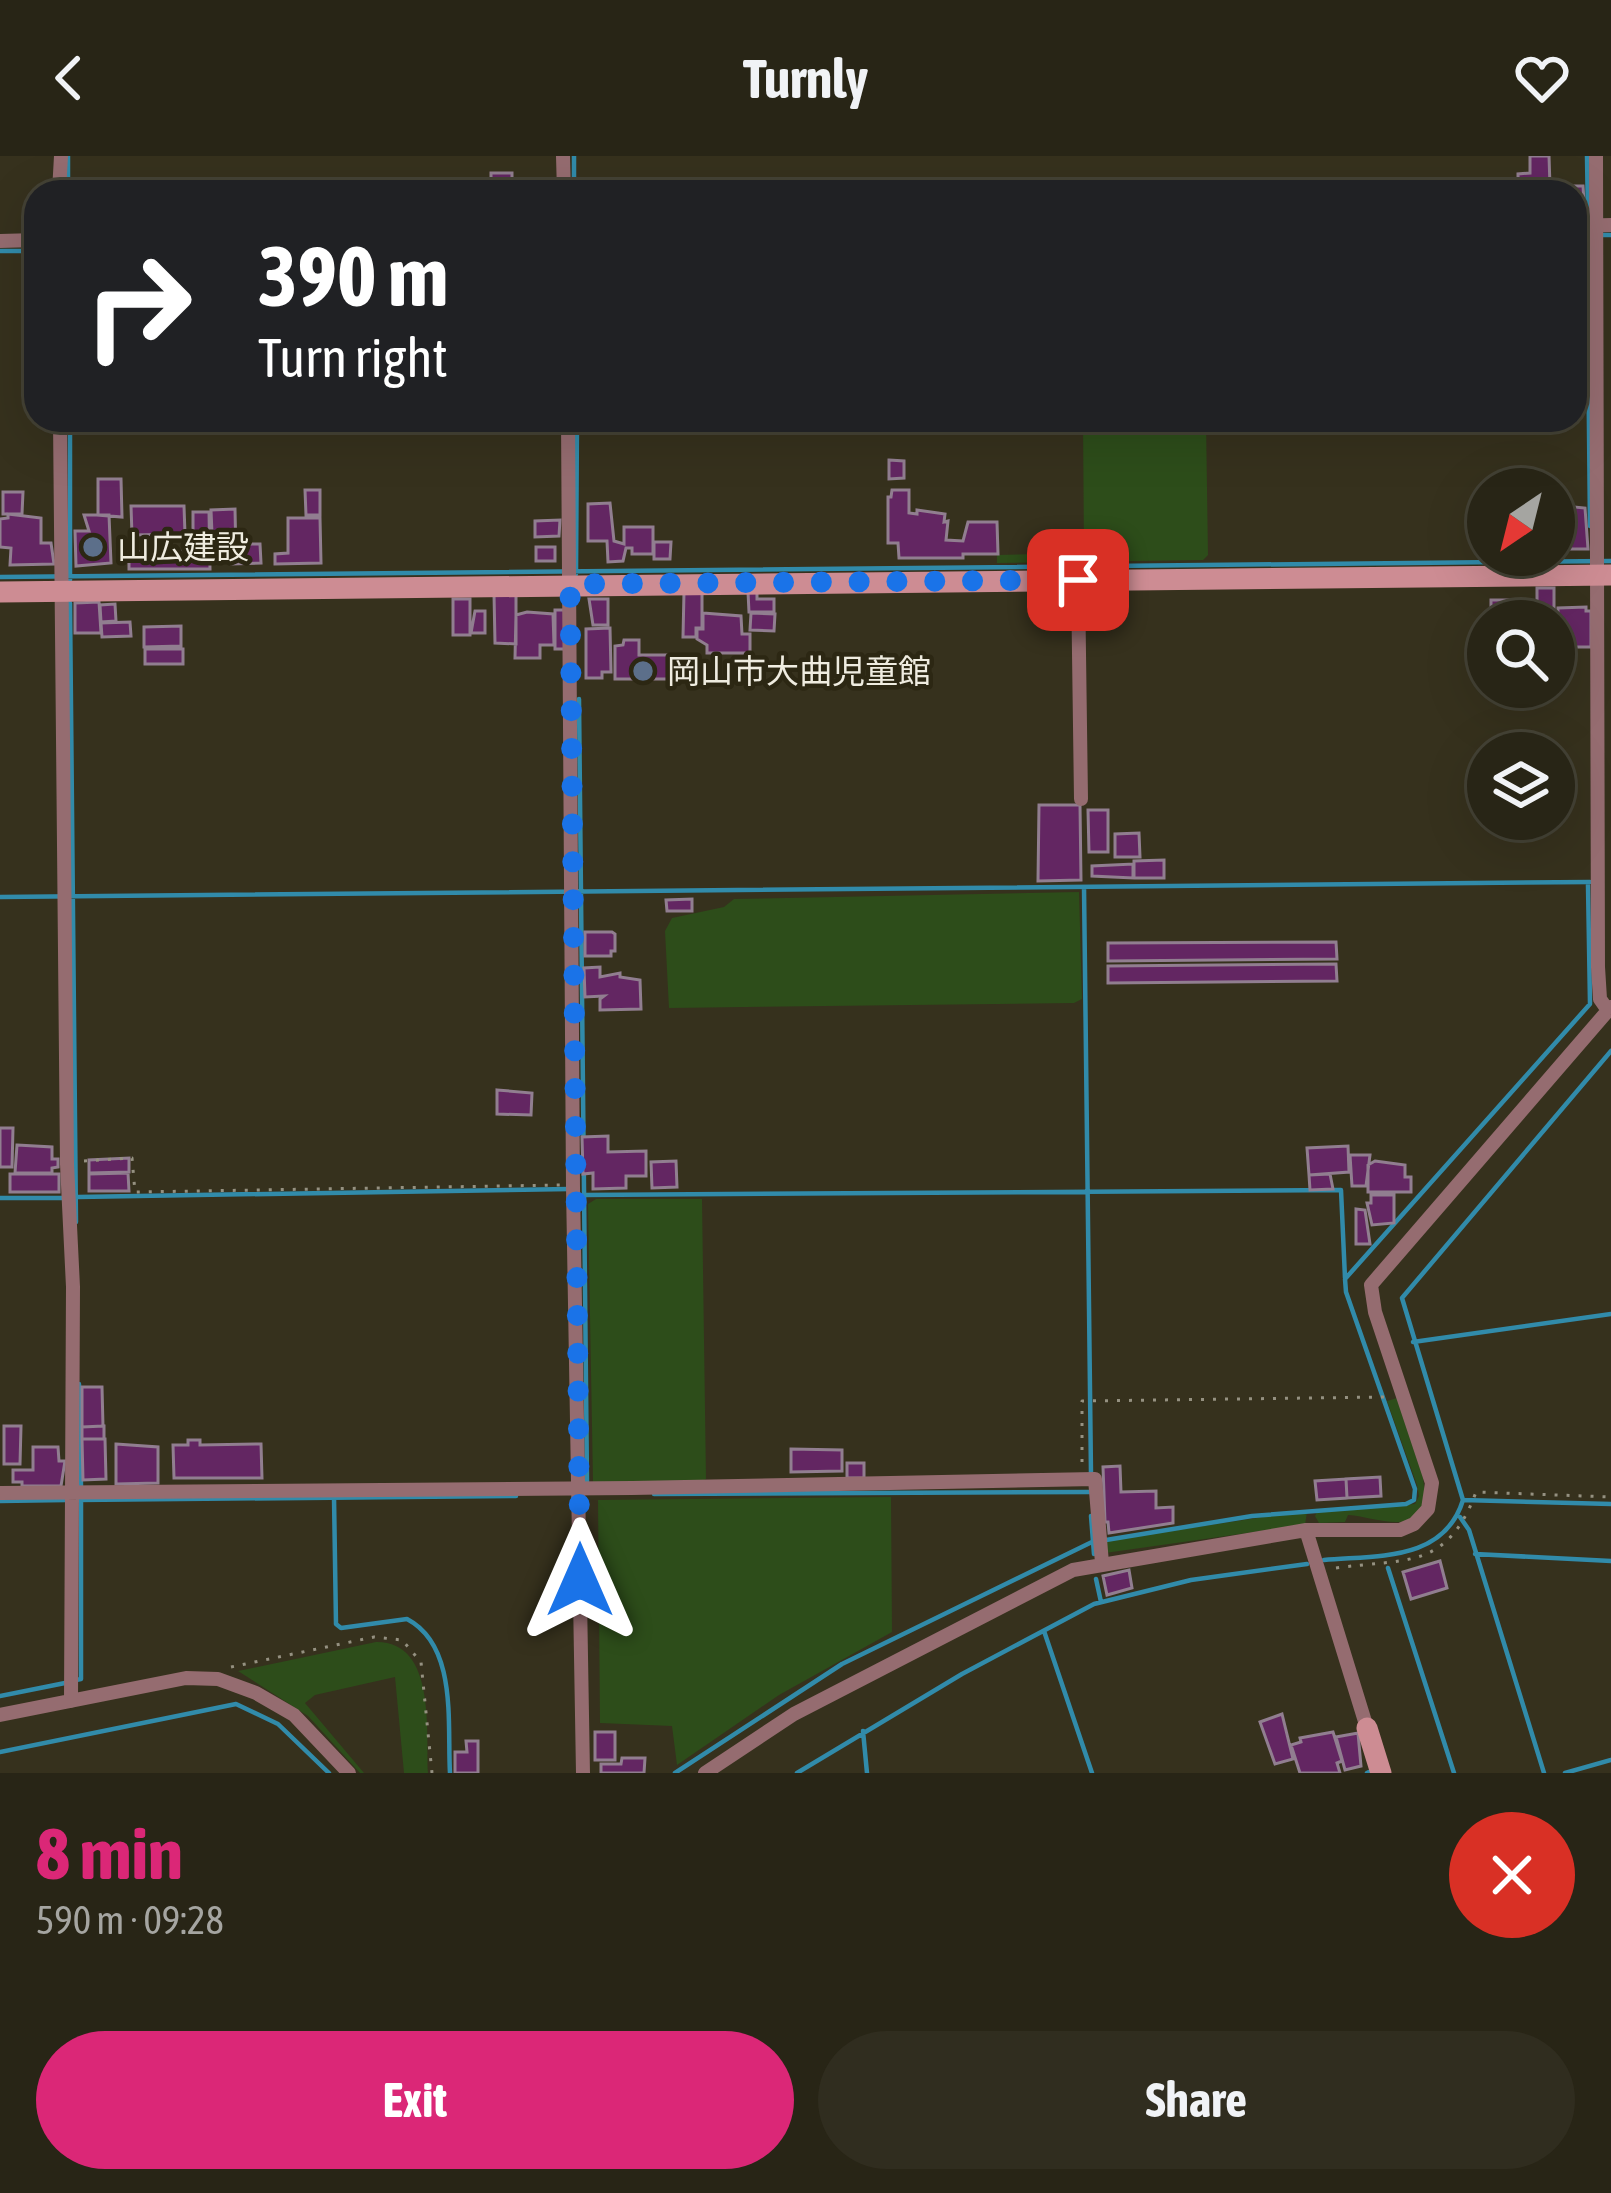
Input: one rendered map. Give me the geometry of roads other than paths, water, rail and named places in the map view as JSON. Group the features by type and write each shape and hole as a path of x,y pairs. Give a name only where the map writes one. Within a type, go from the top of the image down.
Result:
{"street":[{"path":"705,1773 794,1714 1073,1570 1306,1530 1400,1530 1414,1524 1428,1509 1432,1483 1375,1312 1371,1285 1609,1008 1600,999 1598,967 1602,568 1596,156"},
{"path":"60,432 77,1496 71,1688"},
{"path":"568,432 583,1773"},
{"path":"0,592 60,580 569,574 1078,580 1602,568"},
{"path":"1078,580 1081,799"},
{"path":"0,1493 582,1490 1094,1479 1102,1563"},
{"path":"1306,1530 1381,1773"},
{"path":"0,1715 71,1688 218,1679 256,1693 294,1715 349,1773"}],"waterway":[{"path":"68,156 68,180"},
{"path":"574,156 574,180"},
{"path":"1587,156 1588,219"},
{"path":"1587,233 1590,526"},
{"path":"1599,235 1611,235"},
{"path":"0,251 24,251"},
{"path":"70,432 70,580"},
{"path":"576,574 577,432"},
{"path":"0,577 1611,561"},
{"path":"70,603 76,1222"},
{"path":"579,699 587,1483"},
{"path":"0,897 1590,882"},
{"path":"1106,1540 1252,1516 1414,1500 1415,1489 1345,1279 1590,1004 1588,885"},
{"path":"1084,887 1091,1474"},
{"path":"1324,1560 1406,1551 1441,1535 1454,1520 1463,1500 1402,1298 1611,1051"},
{"path":"78,1197 570,1189"},
{"path":"583,1195 1341,1190 1345,1278"},
{"path":"0,1198 66,1198"},
{"path":"1413,1342 1611,1314"},
{"path":"79,1384 81,1486"},
{"path":"654,1494 1090,1492"},
{"path":"78,1500 516,1496"},
{"path":"334,1497 336,1624 341,1628 407,1619 423,1631 435,1648 446,1688 450,1773"},
{"path":"76,1680 81,1679 81,1498"},
{"path":"0,1501 66,1500"},
{"path":"1463,1500 1611,1504"},
{"path":"1091,1516 1094,1554"},
{"path":"1460,1517 1469,1530 1544,1773"},
{"path":"675,1773 842,1664 1094,1541"},
{"path":"1475,1554 1611,1561"},
{"path":"797,1773 962,1674 1094,1604 1191,1580 1307,1564"},
{"path":"1388,1568 1454,1773"},
{"path":"1096,1579 1101,1602"},
{"path":"1044,1631 1092,1773"},
{"path":"0,1696 65,1683"},
{"path":"0,1752 236,1704 278,1724 329,1773"},
{"path":"863,1731 867,1773"},
{"path":"1565,1773 1611,1760"}],"place":[{"name":"山広建設","path":"93,547"},
{"name":"岡山市大曲児童館","path":"643,671"}]}
